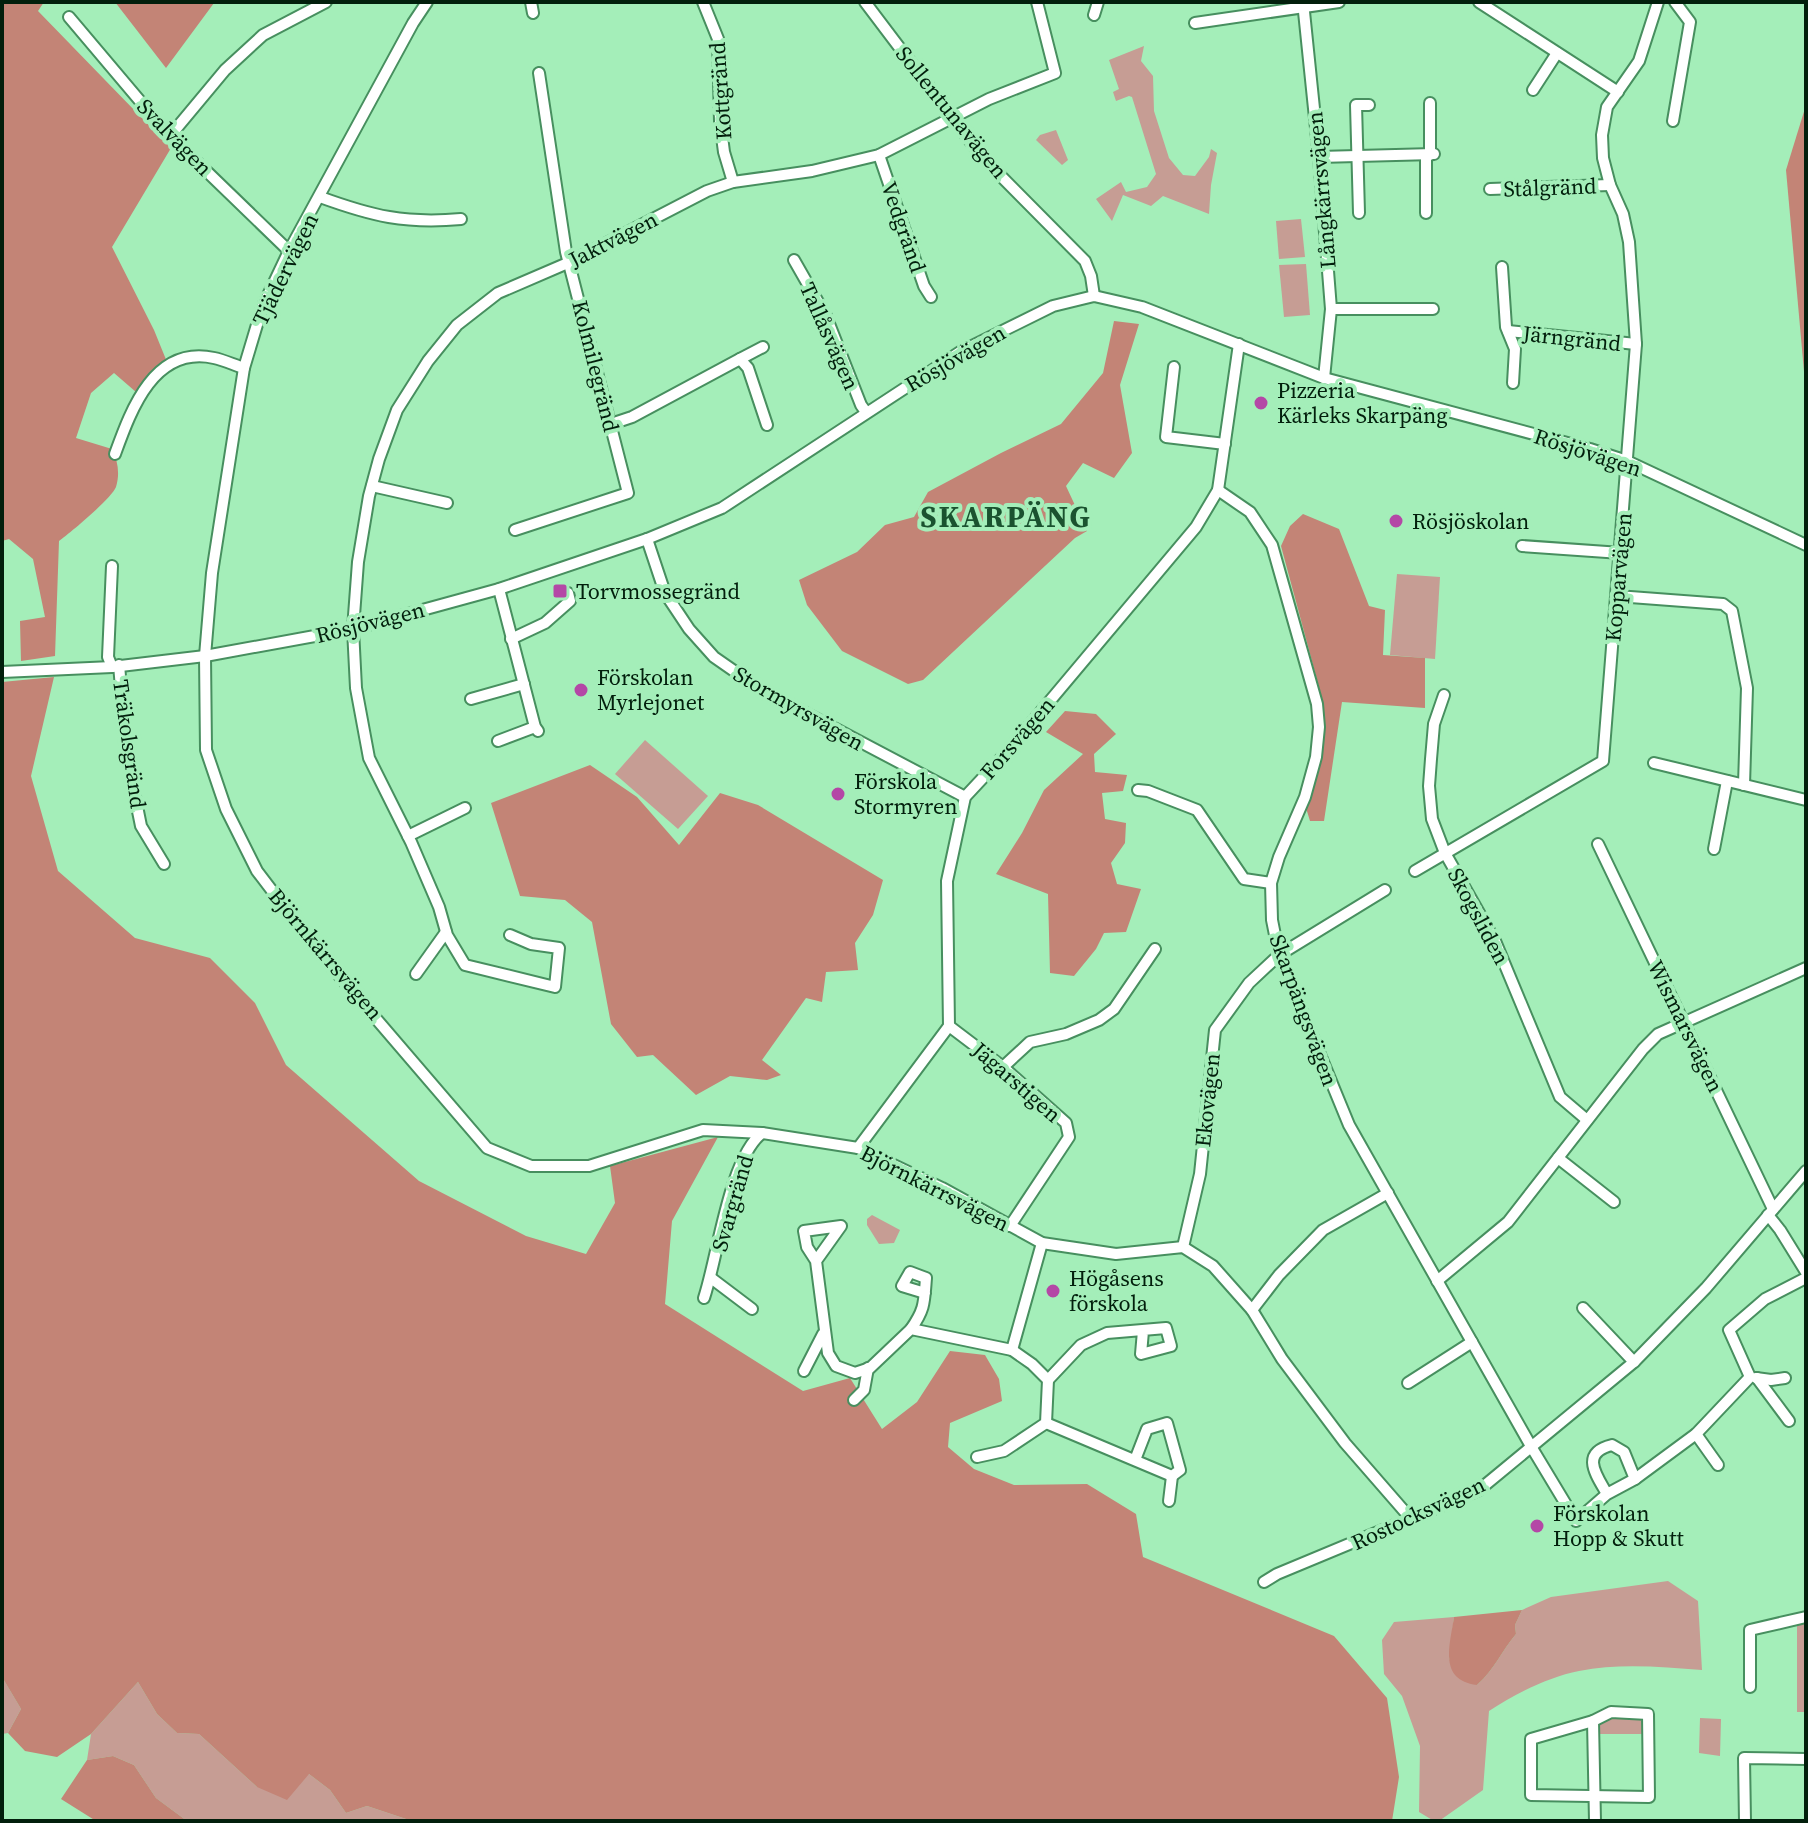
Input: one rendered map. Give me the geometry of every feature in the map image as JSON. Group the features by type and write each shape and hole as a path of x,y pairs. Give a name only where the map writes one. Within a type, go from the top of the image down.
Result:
{"street":[{"path":"170,136 225,70 263,35 326,2"},
{"name":"Tjädervägen","path":"205,656 224,485 244,368 262,308 289,251 405,36 427,2"},
{"name":"Kottgränd","path":"703,2 718,39 720,121 724,152 733,182"},
{"name":"Sollentunavägen","path":"865,2 983,158 1085,261 1094,296"},
{"name":"Jaktvägen","path":"510,935 531,944 559,948 555,987 465,965 446,932 439,907 408,836 369,758 356,688 353,629 358,562 378,460 397,410 428,361 457,325 498,293 570,262 707,191 733,182 812,171 879,155 989,99 1055,73 1037,2"},
{"path":"1094,15 1098,2"},
{"path":"1195,23 1303,4 1339,2"},
{"path":"1479,2 1618,92"},
{"name":"Kopparvägen","path":"1415,871 1603,761 1636,344 1629,242 1623,214 1610,185 1603,158 1602,135 1607,107 1639,61 1658,2"},
{"path":"1673,121 1690,22 1675,2"},
{"name":"Långkärrsvägen","path":"1303,4 1331,309 1324,378"},
{"name":"Svalvägen","path":"69,17 170,136 289,251"},
{"path":"1533,90 1557,53"},
{"name":"Kolmilegränd","path":"515,530 628,493 570,262 539,73"},
{"path":"1426,213 1430,103"},
{"path":"1359,213 1356,105 1369,105"},
{"name":"Vedgränd","path":"879,155 924,286 931,297"},
{"path":"1319,157 1430,155"},
{"name":"Stålgränd","path":"1490,189 1610,185"},
{"path":"320,197 370,216 431,222 461,219"},
{"name":"Tallåsvägen","path":"794,260 826,316 866,412"},
{"name":"Järngränd","path":"1502,267 1508,331 1515,349 1513,383"},
{"name":"Rösjövägen","path":"2,672 116,666 205,656 353,629 499,589 647,539 722,508 960,352 1053,306 1094,296 1142,307 1324,378 1627,461 1806,545"},
{"path":"1331,309 1433,309"},
{"name":"Järngränd","path":"1508,331 1636,344"},
{"name":"Forsvägen","path":"949,1026 947,881 965,797 1007,752 1196,527 1218,490 1239,344"},
{"path":"611,424 632,417 763,347"},
{"path":"115,454 129,415 153,377 184,359 211,357 244,368"},
{"path":"740,359 748,368 767,425"},
{"path":"1174,367 1166,437 1225,444"},
{"path":"372,486 447,503"},
{"name":"Skarpängsvägen","path":"1218,490 1250,512 1272,545 1317,704 1319,727 1316,757 1305,797 1271,883 1272,920 1279,955 1349,1125 1576,1521 1607,1494"},
{"name":"Stormyrsvägen","path":"647,539 665,593 689,629 714,657 760,689 822,724 965,797"},
{"path":"1522,546 1621,553"},
{"path":"112,566 108,657 116,666"},
{"path":"498,741 537,729 499,589"},
{"path":"511,639 545,623 570,601 568,593"},
{"path":"1617,596 1723,604 1732,611 1747,688 1744,785"},
{"name":"Björnkärrsvägen","path":"205,656 206,750 226,809 257,871 318,951 487,1148 531,1166 589,1166 703,1130 762,1133 858,1148 942,1188 1042,1243 1116,1254 1183,1247"},
{"name":"Träkolsgränd","path":"116,666 127,757 141,826 164,864"},
{"path":"471,699 524,684"},
{"name":"Skogsliden","path":"1444,695 1434,724 1429,786 1432,819 1445,853 1495,941 1560,1097 1587,1120"},
{"path":"1654,763 1806,800"},
{"path":"1714,849 1727,781"},
{"path":"1138,790 1197,810 1244,879 1271,883"},
{"path":"408,836 465,808"},
{"name":"Wismarsvägen","path":"1598,844 1684,1021 1770,1212 1806,1272"},
{"name":"Ekovägen","path":"1183,1247 1200,1174 1215,1030 1249,983 1279,955 1385,890"},
{"path":"416,974 446,932"},
{"path":"1003,1067 1030,1042 1066,1034 1099,1020 1114,1009 1155,949"},
{"path":"1437,1281 1508,1222 1658,1034 1806,968"},
{"path":"858,1148 949,1026"},
{"name":"Jägarstigen","path":"949,1026 1003,1067 1066,1123 1069,1137 1010,1226"},
{"name":"Svargränd","path":"704,1298 740,1166 751,1142 762,1133"},
{"path":"1558,1158 1614,1202"},
{"name":"Rostocksvägen","path":"1264,1582 1479,1490 1634,1362 1706,1288 1806,1171"},
{"path":"1252,1310 1279,1275 1323,1230 1388,1193"},
{"path":"1012,1350 1042,1243"},
{"path":"1183,1247 1213,1266 1252,1310 1282,1359 1345,1443 1412,1520"},
{"path":"816,1261 824,1332 831,1363 855,1373 868,1368 911,1329 924,1311 925,1293"},
{"name":"Svargränd","path":"711,1278 752,1309"},
{"path":"1789,1421 1754,1378 1729,1330 1765,1299 1806,1278"},
{"path":"1583,1308 1634,1362"},
{"path":"911,1329 1012,1350 1048,1380"},
{"path":"1046,1423 1048,1380 1081,1345 1107,1333 1143,1331"},
{"path":"804,1371 824,1332"},
{"path":"1408,1383 1472,1342"},
{"path":"854,1400 864,1390 868,1368"},
{"path":"1754,1378 1785,1378"},
{"path":"1635,1479 1621,1448 1612,1445 1604,1447 1595,1456 1592,1469 1607,1494 1635,1479 1696,1434 1754,1378"},
{"path":"977,1457 1004,1451 1046,1423"},
{"path":"1046,1423 1172,1476"},
{"path":"1135,1460 1147,1429 1167,1423 1180,1470 1172,1476 1169,1501"},
{"path":"1696,1434 1718,1465"},
{"path":"1750,1687 1750,1630 1806,1617"},
{"path":"1611,1712 1648,1714 1649,1797 1594,1796 1531,1795 1531,1739 1593,1721 1611,1712"},
{"path":"1593,1721 1595,1821"},
{"path":"1745,1821 1744,1758 1806,1759"}],"shaded area":[{"path":"2,2 44,2 38,11 171,148 112,247 167,362 156,368 136,392 114,373 91,393 76,438 112,449 118,468 116,487 99,507 59,541 55,656 21,661 20,621 45,617 33,559 9,539 2,541"},
{"path":"115,2 218,2 214,3 166,68"},
{"path":"1144,46 1141,61 1153,76 1154,111 1169,158 1183,175 1195,176 1211,149 1217,153 1209,214 1163,196 1151,206 1123,195 1112,221 1096,199 1121,182 1126,192 1147,187 1156,174 1132,97 1116,101 1113,92 1119,89 1109,60"},
{"path":"1806,105 1806,394 1786,170"},
{"path":"1056,130 1068,160 1062,165 1036,140 1040,135"},
{"path":"1301,219 1305,257 1279,259 1276,221"},
{"path":"1306,264 1310,315 1284,317 1279,265"},
{"path":"1114,321 1139,324 1120,385 1132,453 1114,478 1083,463 1066,486 1087,531 1075,538 923,680 908,684 842,651 807,605 799,580 857,552 885,525 914,517 928,492 1061,424 1103,373"},
{"path":"1303,514 1339,529 1369,606 1385,610 1383,655 1425,658 1425,708 1342,702 1324,821 1310,821 1306,808 1313,790 1321,746 1323,702 1281,546 1290,526"},
{"path":"1397,574 1440,577 1435,659 1390,655"},
{"path":"54,677 31,776 58,871 135,938 210,958 255,1003 286,1065 419,1181 526,1236 586,1254 615,1203 610,1166 718,1137 672,1221 665,1304 803,1391 850,1378 882,1429 917,1402 950,1351 985,1355 999,1379 1002,1401 950,1423 948,1447 974,1469 1014,1485 1087,1484 1136,1514 1143,1557 1334,1636 1387,1698 1399,1777 1392,1821 412,1821 367,1806 346,1813 330,1790 309,1774 287,1800 257,1787 199,1734 177,1733 157,1714 138,1682 91,1734 57,1757 25,1751 8,1733 21,1709 2,1677 2,682"},
{"path":"1065,711 1096,714 1116,734 1094,754 1095,772 1127,775 1123,791 1102,793 1105,819 1126,823 1125,843 1111,863 1117,884 1141,889 1126,932 1104,933 1096,949 1074,976 1050,973 1048,894 996,874 1044,790 1083,754 1046,732"},
{"path":"645,740 708,796 678,829 615,774"},
{"path":"590,765 637,797 679,845 720,793 758,805 883,880 873,915 855,943 858,970 826,972 822,1002 806,998 762,1060 781,1075 767,1080 730,1076 696,1095 653,1055 637,1057 611,1024 592,922 565,900 520,896 491,803"},
{"path":"872,1215 900,1230 894,1243 879,1244 867,1225 867,1219"},
{"path":"1668,1581 1698,1601 1702,1670 1609,1667 1556,1677 1521,1692 1489,1711 1483,1790 1439,1821 1419,1812 1420,1746 1402,1696 1384,1674 1382,1640 1394,1622 1454,1617 1449,1659 1477,1685 1516,1634 1515,1625 1522,1610 1551,1597"},
{"path":"1522,1610 1515,1625 1516,1634 1477,1685 1456,1676 1449,1660 1454,1617"},
{"path":"1806,1621 1806,1712 1797,1712 1797,1623"},
{"path":"2,1677 21,1709 8,1733 2,1734"},
{"path":"138,1682 157,1714 177,1733 199,1734 257,1787 309,1774 330,1790 346,1813 367,1806 412,1821 187,1821 156,1798 134,1765 113,1756 87,1760 91,1734"},
{"path":"1608,1717 1638,1718 1644,1722 1645,1734 1595,1734 1596,1722"},
{"path":"1700,1718 1721,1719 1720,1756 1699,1753"},
{"path":"113,1756 134,1765 156,1798 187,1821 96,1821 61,1799 87,1760"}],"place":[{"name":"Pizzeria Kärleks Skarpäng","path":"1261,403"},
{"name":"Rösjöskolan","path":"1396,521"},
{"name":"Torvmossegränd","path":"560,591"},
{"name":"Förskolan Myrlejonet","path":"581,690"},
{"name":"Förskola Stormyren","path":"838,794"},
{"name":"Högåsens förskola","path":"1053,1291"},
{"name":"Förskolan Hopp & Skutt","path":"1537,1526"}],"district":[{"name":"SKARPÄNG","path":"1006,516"}]}
